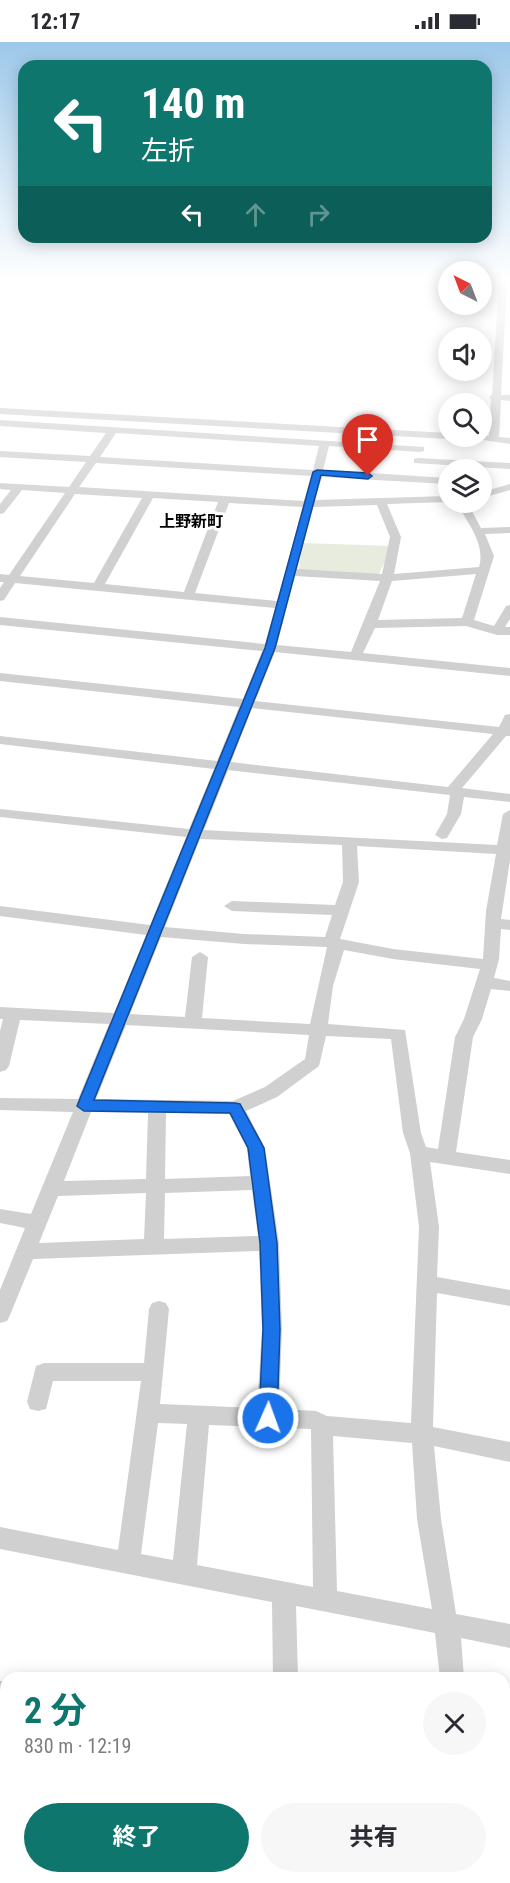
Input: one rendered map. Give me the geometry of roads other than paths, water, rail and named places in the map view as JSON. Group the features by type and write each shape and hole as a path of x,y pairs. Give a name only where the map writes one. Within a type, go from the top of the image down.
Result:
{"street":[{"path":"497,365 494,438 510,441"},
{"path":"496,378 510,372"},
{"path":"496,378 510,382"},
{"path":"494,397 510,398"},
{"path":"0,411 438,436"},
{"path":"0,423 420,449"},
{"path":"0,597 6,578 72,490 112,431"},
{"path":"415,479 423,435"},
{"path":"0,1315 154,930 197,834 270,648 325,444"},
{"path":"0,454 438,480"},
{"path":"418,461 510,466"},
{"path":"492,483 510,486"},
{"path":"0,486 308,504 438,500"},
{"path":"492,492 510,486"},
{"path":"0,511 19,487"},
{"path":"97,588 149,495"},
{"path":"188,596 225,499"},
{"path":"355,656 371,624 396,543 394,529 381,503"},
{"path":"467,513 489,556 467,622"},
{"path":"477,531 510,530"},
{"path":"291,572 385,578 484,570"},
{"path":"6,578 282,605"},
{"path":"371,624 467,622 504,631 510,609"},
{"path":"0,621 510,672"},
{"path":"0,677 248,704 508,727"},
{"path":"441,835 454,814 455,791 508,727"},
{"path":"0,740 510,798"},
{"path":"0,813 197,834 349,840 507,850"},
{"path":"446,1157 464,1037 473,1019 502,924 510,814"},
{"path":"331,942 351,882 349,840"},
{"path":"232,906 341,910"},
{"path":"0,911 244,939 331,942 393,954 488,965"},
{"path":"0,1104 235,1108 271,1092 313,1062 317,1029 337,947 331,942"},
{"path":"193,1022 200,957"},
{"path":"483,982 510,986"},
{"path":"0,1066 6,1013 399,1034 412,1133 418,1153 429,1227 422,1434 429,1519 444,1606 444,1623 449,1639 452,1672"},
{"path":"154,1248 157,1107"},
{"path":"235,1108 256,1148 269,1243 272,1329 268,1418"},
{"path":"418,1153 510,1167"},
{"path":"51,1189 260,1183"},
{"path":"0,1216 36,1222"},
{"path":"26,1251 269,1243"},
{"path":"427,1283 510,1298"},
{"path":"128,1563 159,1309"},
{"path":"38,1402 44,1372 153,1372"},
{"path":"147,1413 316,1420 322,1425 422,1434 510,1452"},
{"path":"184,1573 199,1416"},
{"path":"322,1425 325,1599"},
{"path":"0,1538 510,1636"},
{"path":"284,1593 285,1672"}],"district":[{"name":"上野新町","path":"191,521"}]}
